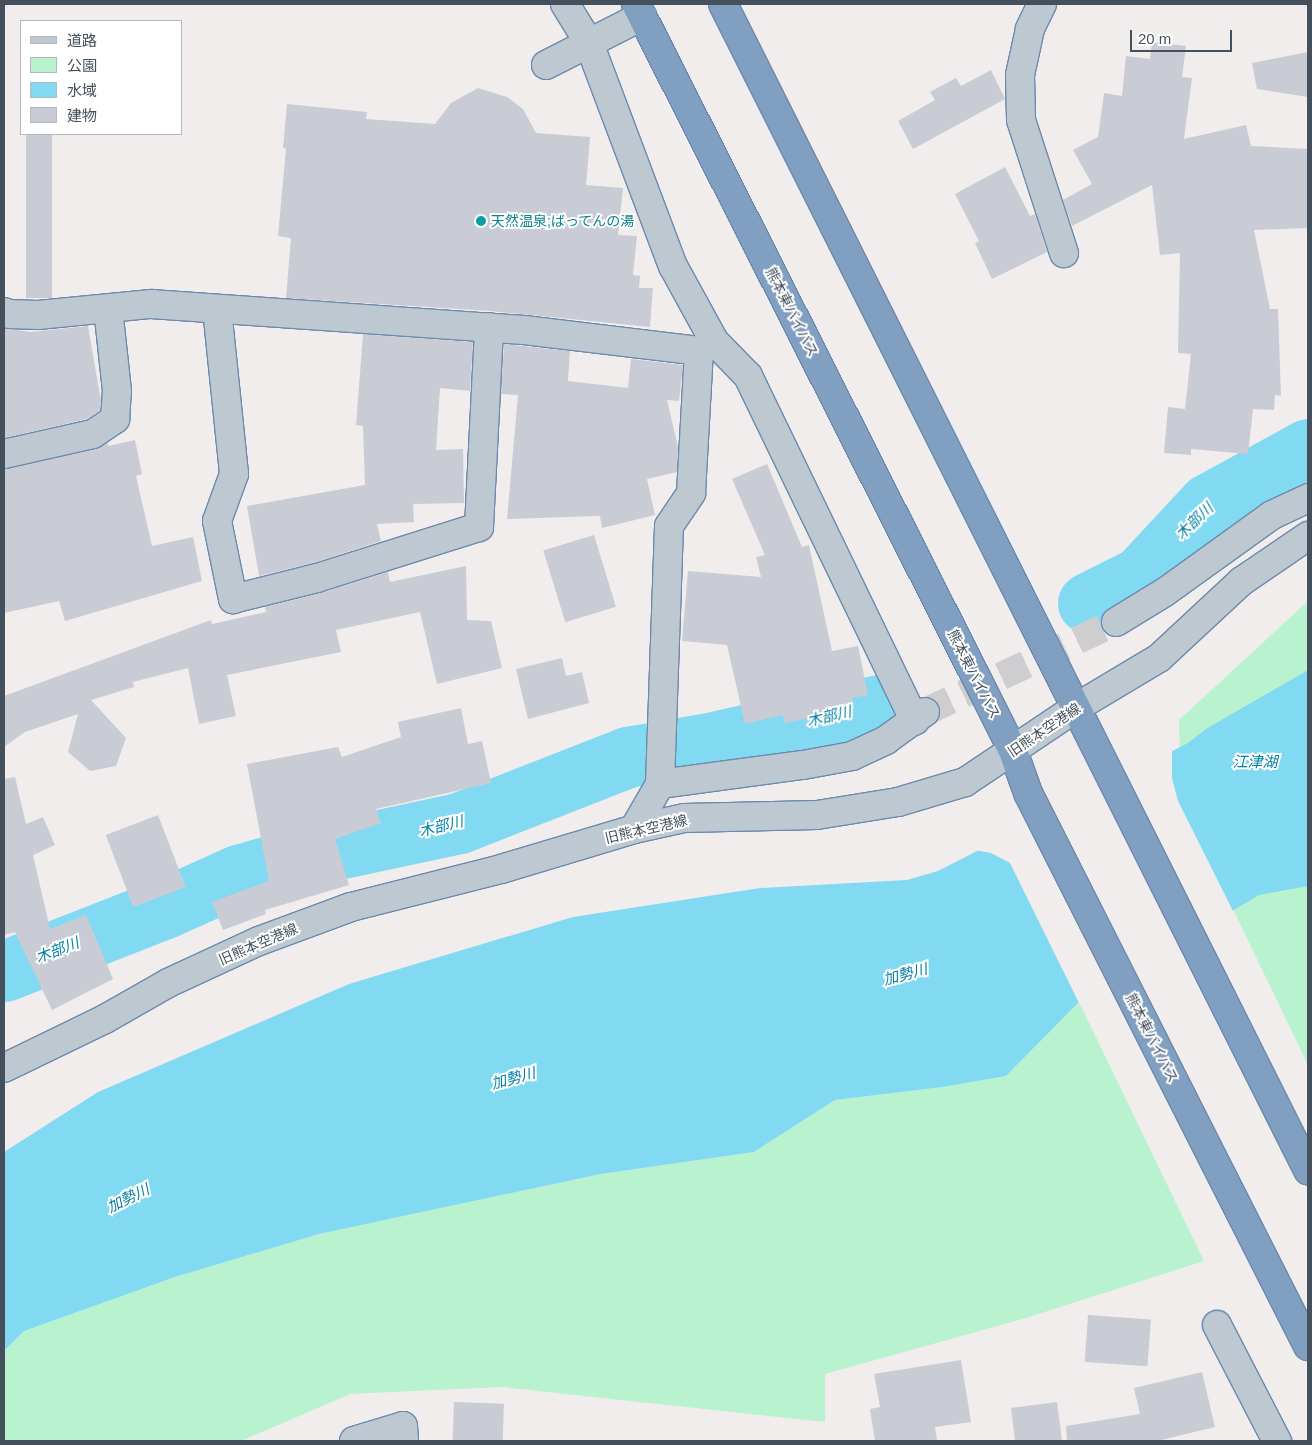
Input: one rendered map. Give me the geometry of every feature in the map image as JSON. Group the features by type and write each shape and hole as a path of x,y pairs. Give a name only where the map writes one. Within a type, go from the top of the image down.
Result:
{"highway":[{"path":"723,4 1077,707 1099,757 1308,1170"},
{"name":"熊本東バイパス","path":"639,10 1013,751 1028,793 1308,1346"}],"street":[{"path":"566,4 588,43 673,266 707,346 691,493 669,526 660,724 660,784 634,829"},
{"path":"1042,4 1030,29 1020,75 1020,120 1064,253"},
{"path":"546,65 588,43 639,10"},
{"path":"4,312 38,315 151,304 489,327 707,346 748,376 890,672 920,717 886,740 852,756 804,766 660,784"},
{"path":"4,454 92,434 115,419 117,391 108,308"},
{"path":"217,309 234,474 217,521 233,599 317,578 479,527 489,327"},
{"path":"1116,622 1166,592 1272,515 1308,498"},
{"name":"旧熊本空港線","path":"4,1068 104,1019 168,983 286,931 351,907 501,869 634,829 684,818 817,815 898,802 965,782 1077,707 1159,658 1242,581 1308,536"},
{"path":"1217,1325 1277,1441"},
{"path":"354,1441 403,1426 404,1441"}],"green space":[{"path":"1308,601 1308,1065 1181,801 1179,720"},
{"path":"1079,1002 1204,1261 1026,1318 825,1374 825,1422 502,1387 350,1394 241,1441 4,1441 4,1351 24,1331 175,1277 319,1234 601,1174 754,1152 835,1100 943,1087 1006,1076"}],"water":[{"path":"1308,670 1308,886 1259,895 1079,1002 1006,1076 943,1087 835,1100 754,1152 601,1174 319,1234 175,1277 24,1331 4,1351 4,1152 98,1092 349,984 573,917 760,888 907,880 938,871 1188,743 1206,729"}],"pier":[{"path":"1172,748 1172,778 1178,801 1234,913 1080,1005 1010,863 991,853 974,850"}],"building":[{"path":"1152,42 1186,46 1182,77 1192,78 1184,139 1246,125 1251,146 1308,149 1308,228 1254,230 1270,309 1278,309 1281,396 1275,395 1274,410 1253,409 1248,454 1191,449 1191,455 1164,453 1168,407 1185,409 1191,354 1178,353 1180,253 1160,255 1152,185 1072,226 1063,200 1092,184 1073,150 1098,137 1104,93 1122,96 1126,56 1150,59"},
{"path":"1308,52 1308,97 1257,89 1252,63"},
{"path":"991,70 1005,99 913,149 898,121 935,100 930,92 956,78 961,86"},
{"name":"天然温泉;ばってんの湯","path":"478,88 507,97 523,109 536,133 590,137 586,185 623,188 618,235 637,236 633,275 640,276 639,288 653,288 650,327 490,311 286,298 291,238 278,236 286,148 283,148 287,104 367,112 366,119 435,124 451,103"},
{"path":"26,135 52,135 52,298 26,298"},
{"path":"1005,167 1030,216 1035,214 1047,252 992,279 975,243 979,241 955,194"},
{"path":"88,326 101,401 100,410 87,419 4,438 4,328 30,332"},
{"path":"363,334 473,342 470,391 440,388 436,450 463,449 464,503 413,504 414,522 377,524 381,541 313,563 259,576 247,506 365,485 363,426 356,425"},
{"path":"504,344 570,351 568,381 628,388 631,359 683,365 679,401 667,400 678,447 677,472 647,479 655,515 602,528 600,516 507,519 518,395 501,394"},
{"path":"135,440 142,474 136,476 152,546 193,537 202,581 65,621 59,601 4,613 4,469 96,449 108,443 108,446"},
{"path":"767,464 802,547 809,545 832,651 858,646 868,695 852,698 854,709 784,723 783,715 745,724 727,645 682,641 688,571 761,577 756,557 765,555 732,479"},
{"path":"594,535 616,607 565,622 543,550"},
{"path":"466,566 467,620 491,621 502,668 437,684 420,612 336,630 341,652 227,675 236,716 199,724 188,668 133,682 134,687 91,700 126,738 116,766 90,771 68,752 78,714 25,732 4,747 4,696 211,620 212,624 266,612 265,607 321,593 388,572 390,582"},
{"path":"562,658 566,676 582,672 589,703 528,719 516,669"},
{"path":"461,708 468,744 482,741 491,783 376,809 381,823 335,839 349,885 265,910 266,914 223,930 212,902 269,881 247,764 338,747 342,757 401,737 398,722"},
{"path":"15,777 26,824 43,817 55,845 33,855 50,929 86,915 113,979 52,1010 15,932 4,935 4,779"},
{"path":"158,815 186,887 133,907 106,835"},
{"path":"1088,1315 1151,1319 1148,1366 1085,1362"},
{"path":"961,1360 971,1422 935,1427 937,1441 875,1441 870,1409 880,1407 874,1374"},
{"path":"1202,1372 1215,1427 1157,1441 1067,1441 1066,1426 1140,1414 1134,1388"},
{"path":"454,1402 504,1404 503,1441 453,1441"},
{"path":"1057,1402 1062,1441 1015,1441 1011,1408"}],"waterway":[{"name":"木部川","path":"1088,603 1140,577 1208,504 1308,449"},
{"name":"木部川","path":"4,971 165,908 238,875 305,856 459,823 627,757 709,743 884,704"}],"tunnel":[{"path":"925,712 1116,622"}],"place":[{"name":"天然温泉;ばってんの湯","path":"481,221"}],"water label":[{"name":"江津湖","path":"1255,762"},
{"name":"加勢川","path":"905,974"},
{"name":"加勢川","path":"513,1078"},
{"name":"加勢川","path":"128,1198"}]}
